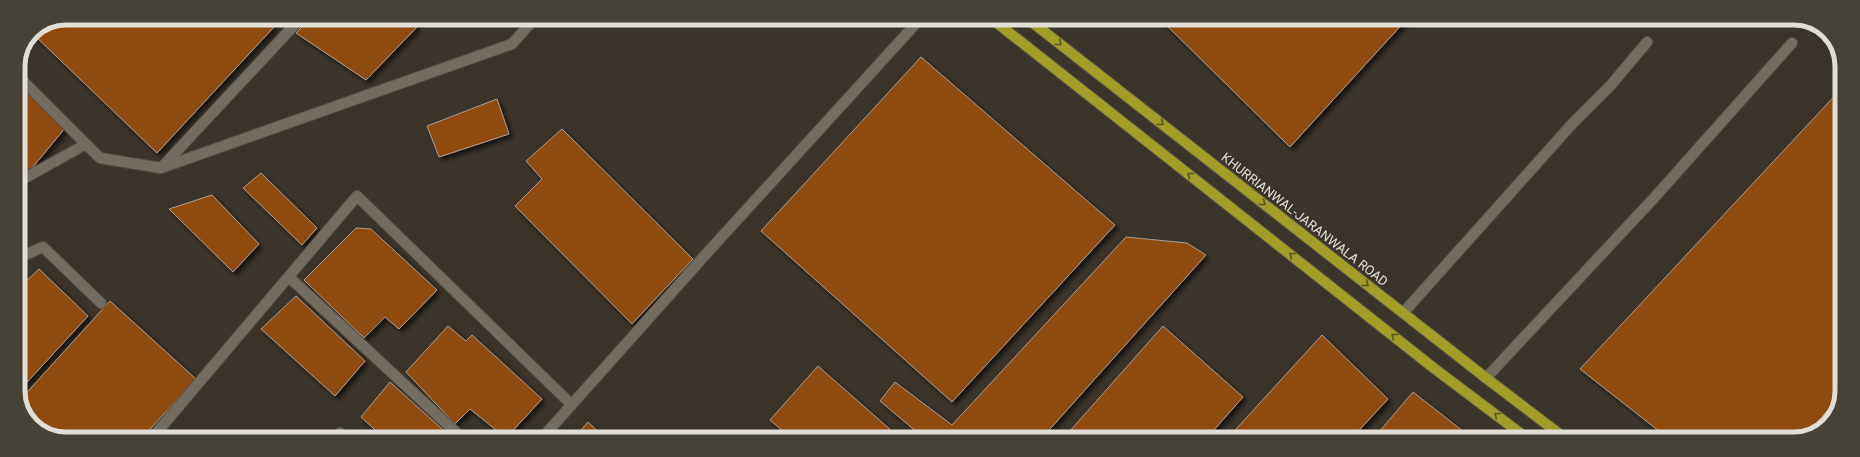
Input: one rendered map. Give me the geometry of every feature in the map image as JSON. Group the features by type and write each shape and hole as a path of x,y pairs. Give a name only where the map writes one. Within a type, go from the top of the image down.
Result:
{"main road":[{"path":"1001,25 1429,364 1519,432"},
{"name":"KHURRIANWAL-JARANWALA ROAD","path":"1037,25 1557,432"}],"street":[{"path":"25,83 100,158 161,168 512,44 529,25"},
{"path":"547,432 915,25"},
{"path":"161,168 293,27"},
{"path":"1403,313 1572,124 1611,85 1647,42"},
{"path":"1486,378 1654,198 1792,43"},
{"path":"25,178 86,144"},
{"path":"157,432 357,196 571,404"},
{"path":"25,255 43,247 101,303"},
{"path":"289,277 456,432"}],"building":[{"path":"66,25 272,25 274,27 157,153 37,37 50,28"},
{"path":"304,25 415,25 417,27 366,80 296,33"},
{"path":"1166,25 1402,25 1290,147"},
{"path":"921,57 1115,225 952,402 761,231"},
{"path":"25,89 66,127 25,177"},
{"path":"1835,96 1835,391 1833,405 1812,428 1794,432 1660,432 1580,369"},
{"path":"497,99 509,134 439,157 427,126"},
{"path":"562,129 693,259 632,324 515,206 542,179 526,161"},
{"path":"261,173 317,228 302,245 243,188"},
{"path":"212,195 259,244 233,272 169,209"},
{"path":"356,228 371,229 437,290 399,329 385,317 364,338 304,280"},
{"path":"1126,237 1187,243 1206,255 1047,432 917,432 880,401 895,382 952,425"},
{"path":"39,269 88,316 25,384 25,282"},
{"path":"296,296 365,361 335,396 261,329"},
{"path":"110,301 196,379 147,432 66,432 53,430 45,427 30,412 25,394"},
{"path":"448,326 466,341 472,335 542,399 512,432 499,432 470,409 455,424 406,372"},
{"path":"1163,326 1243,397 1212,432 1069,432"},
{"path":"1322,335 1388,399 1357,432 1233,432"},
{"path":"818,366 893,432 784,432 770,420"},
{"path":"390,382 445,432 377,432 361,417"},
{"path":"1413,392 1464,432 1379,432"},
{"path":"588,422 599,432 579,432"}]}
